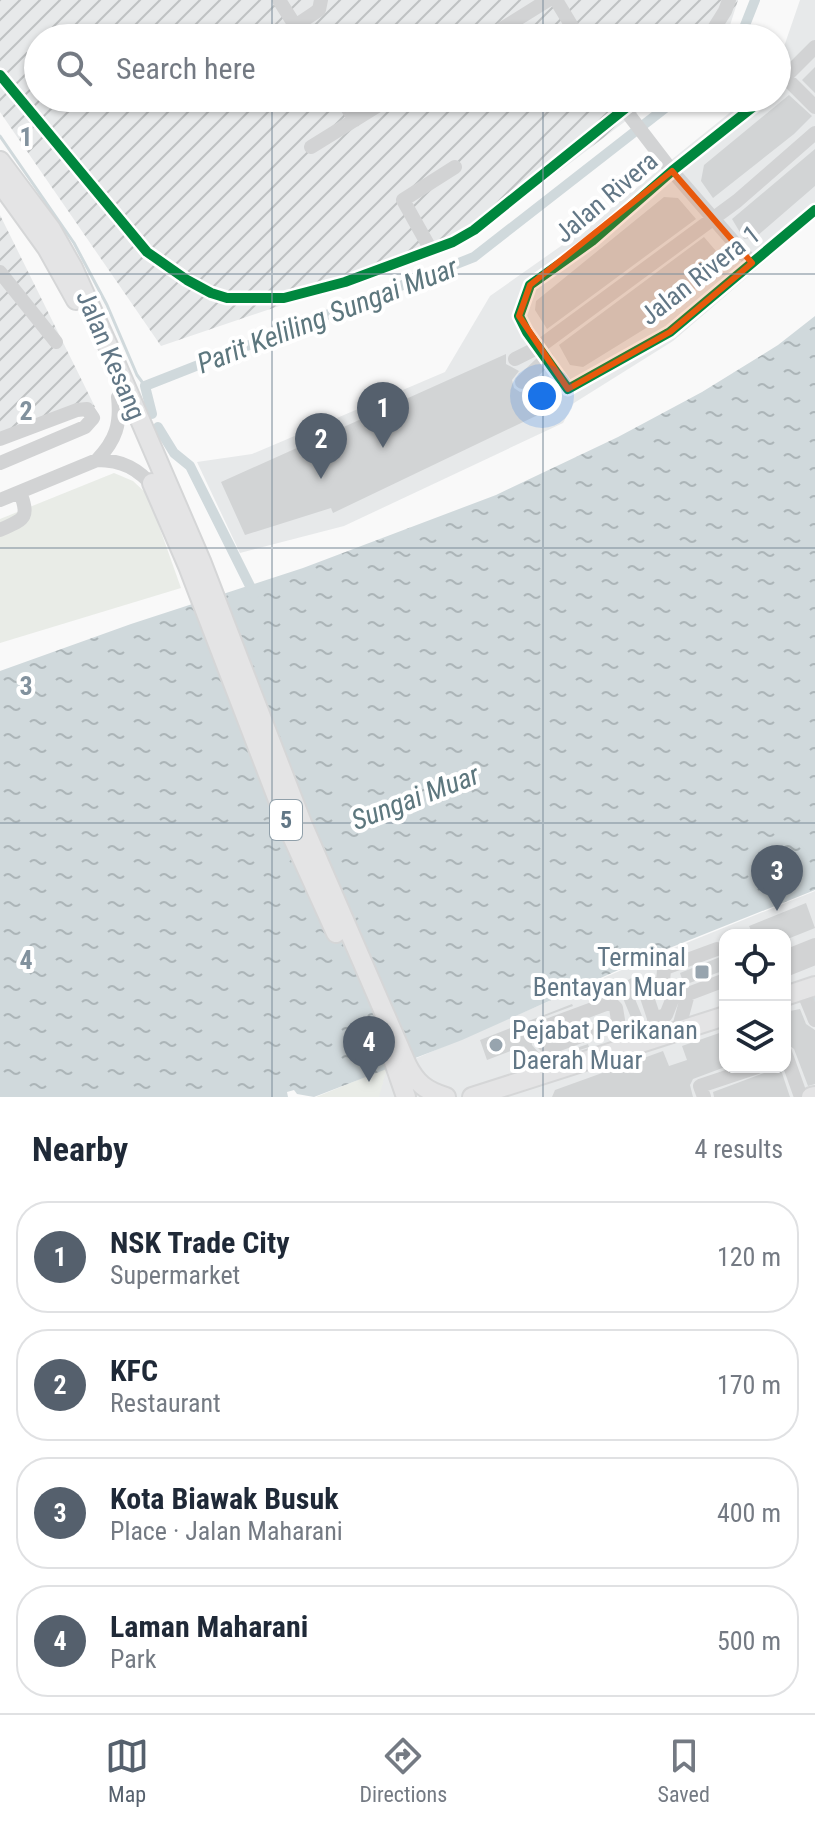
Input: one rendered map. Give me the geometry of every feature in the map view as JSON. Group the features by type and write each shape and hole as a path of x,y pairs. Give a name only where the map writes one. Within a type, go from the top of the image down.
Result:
{"main road":[{"name":"Jalan Kesang","path":"0,161 51,229 73,268 194,564"},
{"name":"Jalan Kesang","path":"0,183 47,248 74,296 155,488 194,564"},
{"name":"5","path":"194,564 291,834 400,1082 413,1079 424,1088 446,1097"},
{"path":"472,1097 599,1056 664,1029 719,1017"}],"street":[{"path":"279,0 294,24"},
{"path":"306,24 319,10 321,0"},
{"path":"509,24 548,0"},
{"path":"556,0 571,24"},
{"path":"717,24 729,0"},
{"path":"791,71 815,47"},
{"path":"0,75 24,104"},
{"path":"791,89 815,107"},
{"path":"31,112 147,252 169,269 211,293 236,298 284,298 345,282 453,242 474,230 619,112"},
{"path":"351,112 355,120"},
{"path":"311,147 368,112"},
{"path":"625,112 752,263"},
{"name":"Jalan Rivera","path":"543,353 519,316 530,285 592,241 672,171 746,112"},
{"path":"522,382 543,353 737,201 815,133"},
{"path":"431,250 403,200 455,167"},
{"name":"Jalan Rivera 1","path":"543,353 568,389 670,332 815,210"},
{"path":"0,272 56,342"},
{"path":"515,359 543,353"},
{"path":"97,460 118,430 118,397"},
{"path":"0,439 77,410 87,409 93,418 85,427 0,463"},
{"path":"0,500 97,460 126,464 140,472 155,488"},
{"path":"0,530 25,515 20,492"},
{"path":"791,955 815,945"},
{"path":"663,981 664,970 668,967 717,949"},
{"path":"791,968 815,958"},
{"path":"663,981 647,989 664,1029"},
{"path":"663,981 672,1000 664,1029"},
{"path":"664,1029 688,994 719,982"},
{"path":"801,991 815,1020"},
{"path":"612,1004 618,1020 591,1032 551,1047 546,1046 540,1036 544,1027 612,1004"},
{"path":"591,1032 599,1056"},
{"path":"791,1069 801,1097"},
{"path":"704,1097 700,1086 739,1073"}],"highlighted area":[{"path":"672,171 752,263 670,332 568,389 519,316 530,285"}],"shaded area":[{"path":"0,0 738,0 730,24 24,24 24,112 638,112 465,243 161,346 0,112"},
{"path":"800,0 815,0 815,219 673,341 574,403 563,423 344,526 240,553 197,462 252,454 445,372 490,296 588,227 731,112 791,112 791,26"},
{"path":"0,215 95,407 0,439"},
{"path":"114,473 133,481 148,495 181,588 0,643 0,519"},
{"path":"815,891 815,1000 807,1004 815,1021 815,1097 326,1097 719,930 719,1073 791,1073 791,929 721,929"},
{"path":"387,1068 379,1097 316,1097"}],"water":[{"name":"Sungai Muar","path":"815,316 815,890 652,955 462,1040 314,1097 297,1094 294,1090 287,1092 288,1097 0,1097 0,671 303,568 496,495 618,437 702,392 778,345"}],"building":[{"path":"815,67 815,93 802,80"},
{"path":"791,97 812,116 713,198 701,181 704,165 768,112 791,112"},
{"path":"815,149 815,186 756,237 744,239 732,219"},
{"path":"664,197 678,198 696,219 547,329 535,310 536,301"},
{"path":"704,237 722,258 721,267 651,325 583,367 570,365 559,345"},
{"path":"506,354 506,364 519,371 512,380 514,388 520,392 528,390 540,414 333,513 331,508 245,535 221,482"},
{"path":"806,903 815,928 791,938 791,929 750,929 749,926"},
{"path":"719,957 719,972 684,985 680,973"},
{"path":"638,974 641,982 631,989 642,1016 632,1020 618,986"},
{"path":"572,1004 533,1024 530,1032 532,1045 540,1054 550,1057 588,1044 589,1047 545,1061 543,1056 530,1061 524,1046 487,1060 480,1040"},
{"path":"800,1009 806,1024 815,1030 815,1084 808,1086 791,1047 791,1011"},
{"path":"719,1033 719,1069 693,1079 690,1085 693,1097 552,1097 555,1090 663,1051 669,1066 687,1060 682,1046"},
{"path":"764,1073 782,1073 790,1097 714,1097 713,1092"}],"waterway":[{"name":"Parit Keliling Sungai Muar","path":"746,24 755,0"},
{"name":"Parit Keliling Sungai Muar","path":"152,414 145,386 474,257 660,112"},
{"path":"0,136 74,243 145,386"},
{"name":"Parit Keliling Sungai Muar","path":"158,427 174,453 190,466 254,594"}],"cycle path":[{"path":"0,75 24,104"},
{"path":"31,112 147,252 187,280 227,298 284,298 345,282 453,242 474,230 621,112"},
{"path":"746,112 672,171 592,241 530,285 519,316 527,332 568,389 670,332 815,210"}],"place":[{"name":"NSK Trade City","path":"383,448"},
{"name":"KFC","path":"321,479"},
{"name":"Kota Biawak Busuk","path":"777,911"},
{"name":"Terminal Bentayan Muar","path":"702,972"},
{"name":"Pejabat Perikanan Daerah Muar","path":"496,1045"},
{"name":"Laman Maharani","path":"369,1082"}]}
